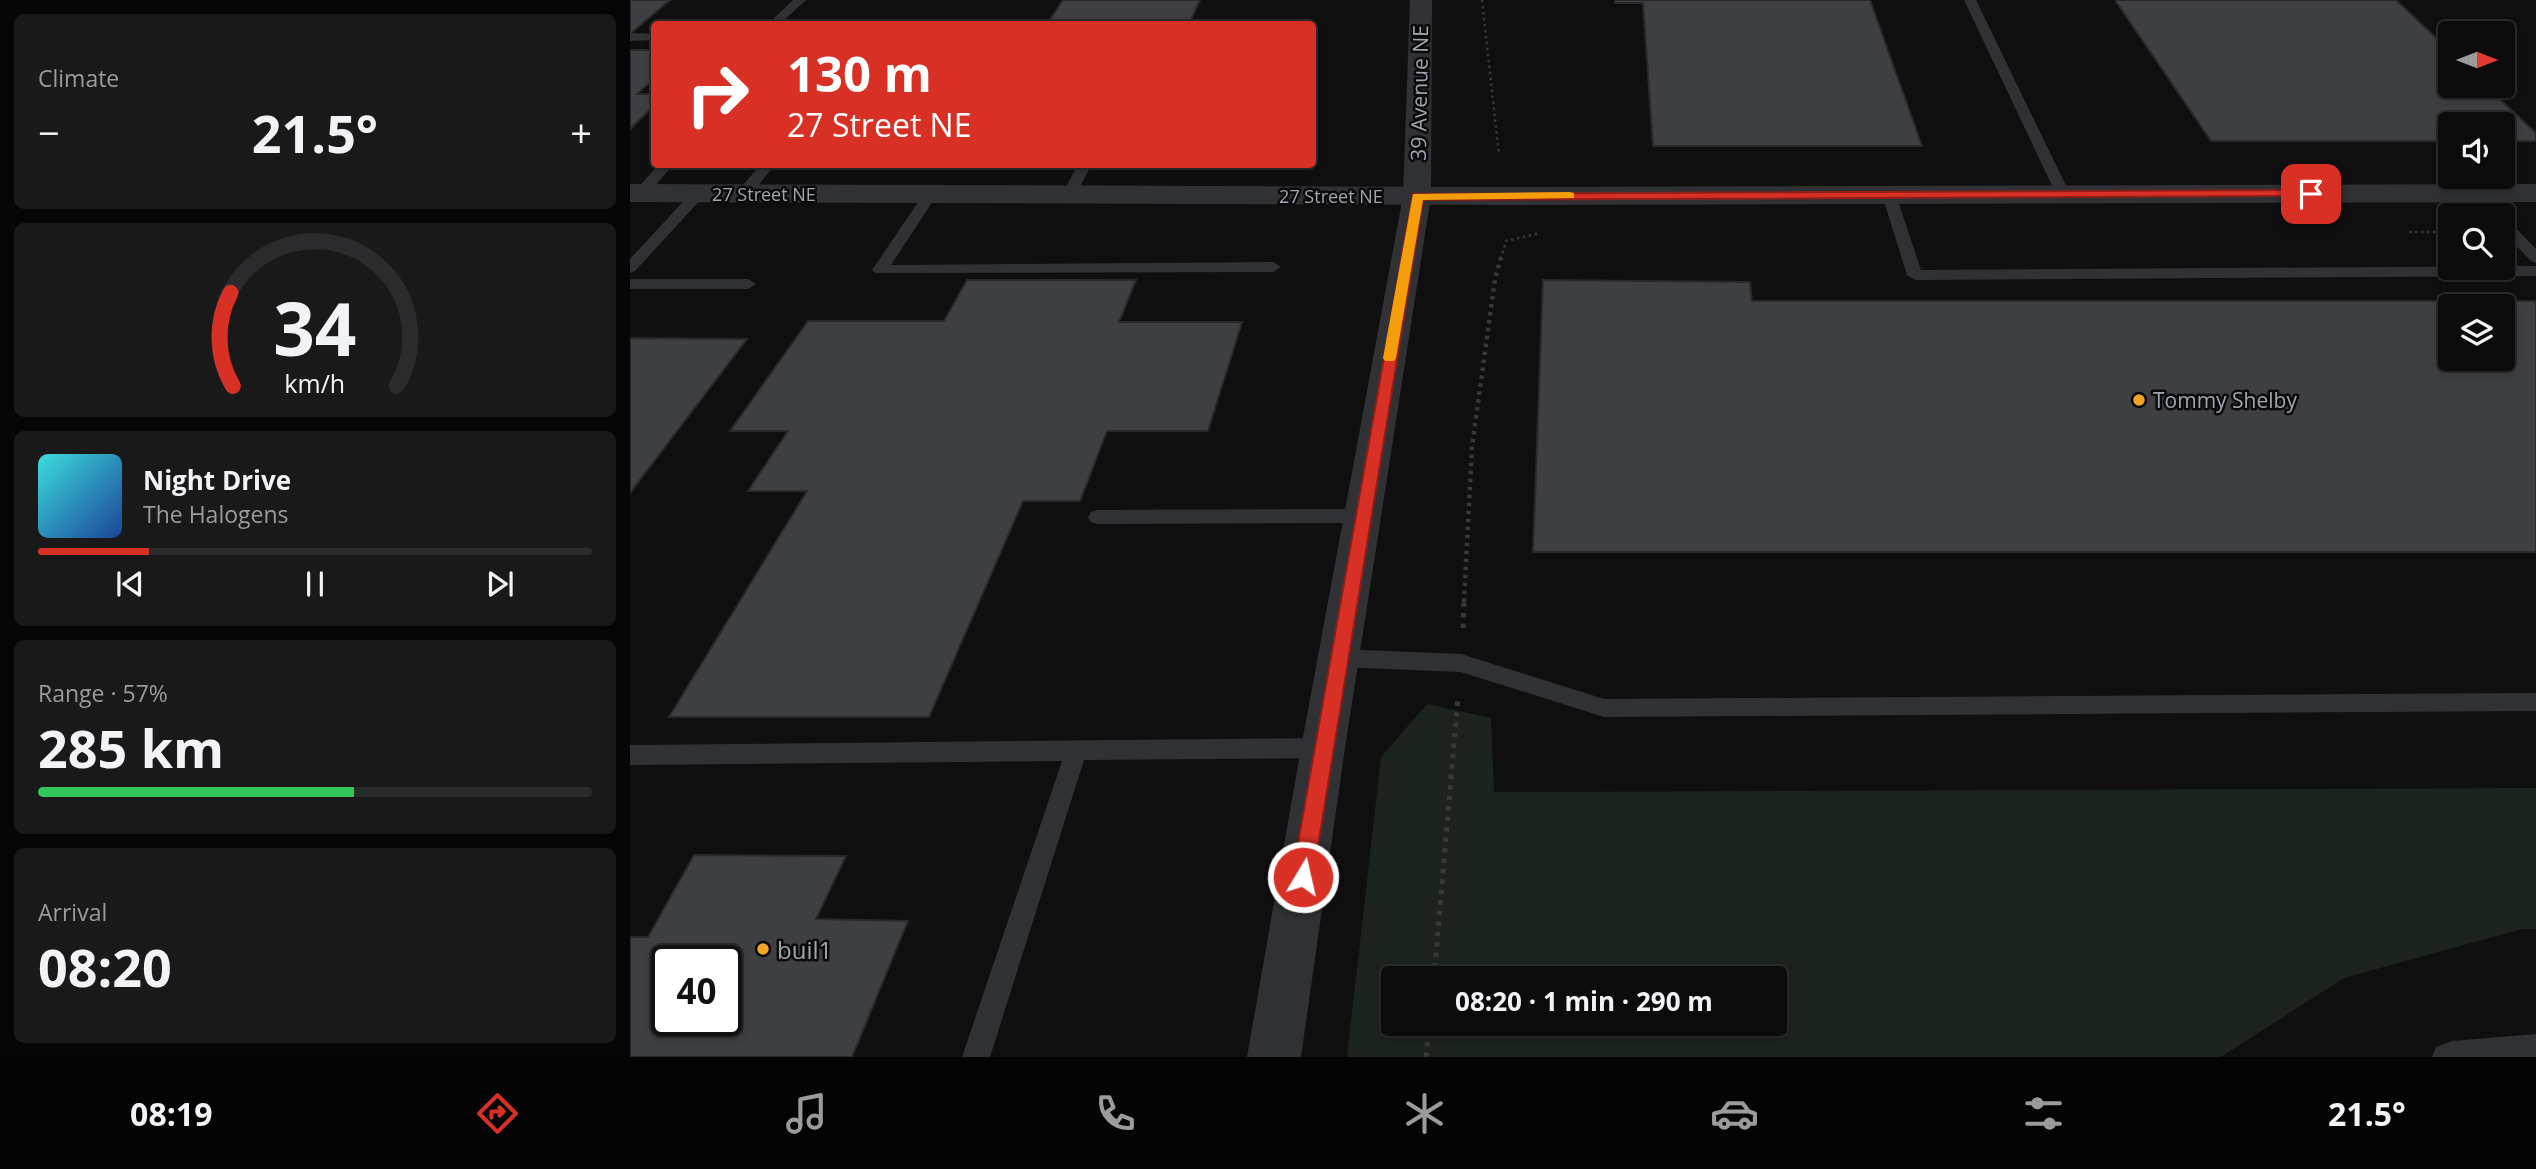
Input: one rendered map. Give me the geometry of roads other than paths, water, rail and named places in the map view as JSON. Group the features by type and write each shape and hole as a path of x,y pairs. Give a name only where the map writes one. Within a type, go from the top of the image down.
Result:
{"street":[{"name":"39 Avenue NE","path":"1274,1057 1323,748 1417,197 1421,0"},
{"name":"27 Street NE","path":"635,193 1417,197 2536,193"}],"lane":[{"path":"777,21 800,0"},
{"path":"1970,0 2063,194"},
{"path":"630,37 651,37"},
{"path":"635,193 663,168"},
{"path":"743,194 766,168"},
{"path":"1069,195 1083,168"},
{"path":"2476,193 2485,203"},
{"path":"630,268 698,194"},
{"path":"930,195 880,270 1273,268"},
{"path":"1889,195 1915,275 2536,271"},
{"path":"2515,236 2536,258"},
{"path":"630,284 748,284"},
{"path":"1098,517 1362,516"},
{"path":"1338,658 1461,663 1604,708 2536,702"},
{"path":"630,755 1323,748"},
{"path":"976,1057 1076,751"},
{"path":"2446,1057 2452,1054 2536,1046"}],"place":[{"name":"Tommy Shelby","path":"2139,400"},
{"name":"buil1","path":"763,949"}]}
